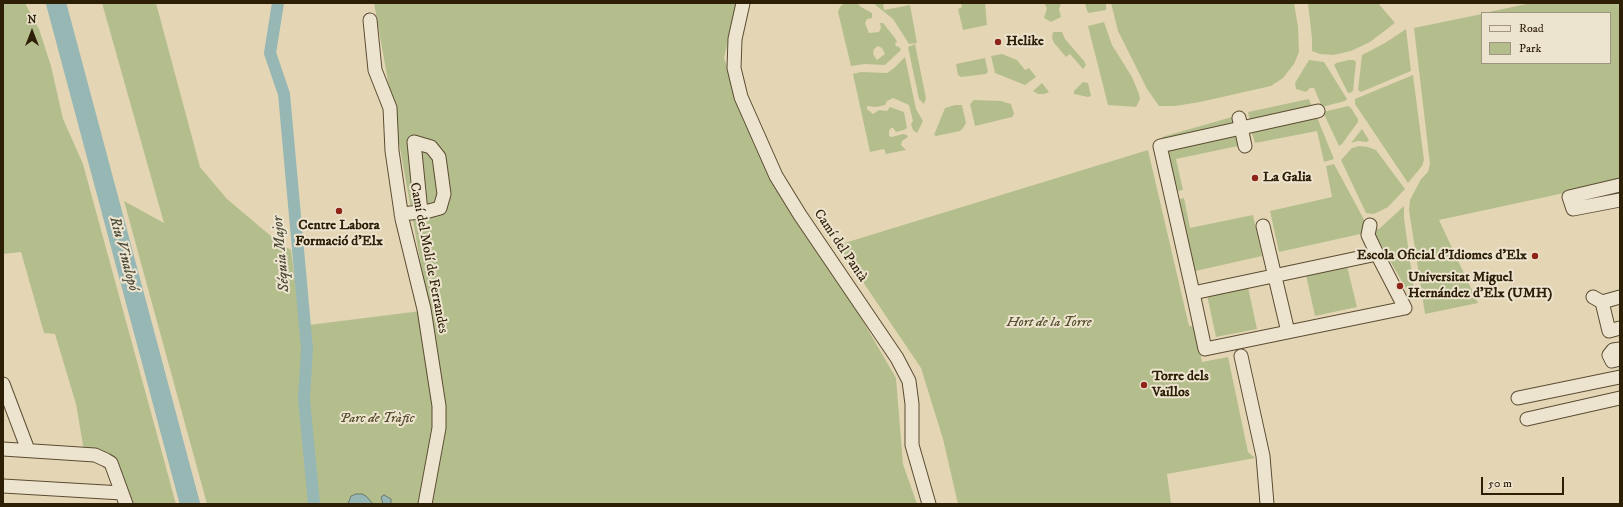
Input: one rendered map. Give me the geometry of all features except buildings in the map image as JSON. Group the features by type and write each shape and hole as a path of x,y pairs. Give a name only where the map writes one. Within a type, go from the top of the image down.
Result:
{"street":[{"name":"Camí del Pantà","path":"743,3 734,39 734,68 741,98 776,176 800,215 897,358 909,381 912,404 912,445 929,504"},
{"name":"Camí del Molí de Ferrandes","path":"370,20 375,70 390,108 392,151 401,214 424,309 439,406 439,428 425,504"},
{"path":"1318,111 1240,123 1160,146 1206,349 1405,308 1368,235 1370,225"},
{"path":"1240,123 1245,146"},
{"path":"401,214 421,212 440,208 444,194 440,157 431,147 414,142 421,212"},
{"path":"1620,185 1569,197 1573,209 1620,200"},
{"path":"1263,226 1288,332"},
{"path":"1193,293 1377,254"},
{"path":"1618,353 1615,330 1598,299 1620,298"},
{"path":"1241,356 1263,456 1267,504"},
{"path":"1518,398 1620,377"},
{"path":"3,384 28,450"},
{"path":"1542,393 1539,406 1541,410 1547,414"},
{"path":"1527,419 1620,398"},
{"path":"3,449 95,455 111,463 124,498 3,486"}],"green space":[{"path":"3,3 25,3 39,29 51,66 63,119 83,164 176,504 129,504 109,456 84,451 76,404 55,334 44,333 21,252 3,254"},
{"name":"Parc de Tràfic","path":"102,3 156,3 200,167 227,199 278,242 291,250 301,326 429,310 374,3 737,3 724,58 751,131 896,378 903,464 917,504 207,504 124,201 164,223"},
{"path":"844,3 857,3 872,13 872,18 867,19 865,23 869,33 879,32 881,28 880,23 883,23 895,38 897,42 895,43 896,46 901,50 885,65 865,64 851,66 838,12","holes":["878,46 882,48 885,54 877,60 873,54 874,49"]},
{"path":"873,3 883,3 884,10 910,5 917,43 909,44 893,19"},
{"path":"961,3 985,3 987,25 963,30 958,9 962,7"},
{"path":"1045,3 1061,3 1059,9 1061,17 1051,22 1044,18 1047,8"},
{"path":"1085,3 1106,3 1106,10 1089,13"},
{"path":"1111,3 1294,3 1298,27 1299,52 1294,64 1283,78 1271,86 1200,102 1175,106 1159,106 1147,89 1118,31"},
{"path":"1308,3 1378,3 1395,23 1370,42 1351,51 1333,55 1320,54 1312,51"},
{"path":"1531,3 1620,3 1620,181 1439,220 1478,303 1425,314 1409,210 1410,200 1421,179 1428,172 1430,164 1414,28 1481,14 1481,64 1611,64 1611,12 1489,12"},
{"path":"1104,22 1112,45 1132,77 1139,94 1140,99 1136,107 1108,105 1088,26"},
{"path":"1406,29 1411,71 1361,92 1358,90 1362,55 1385,43"},
{"path":"1053,32 1062,32 1065,39 1084,61 1086,65 1083,69 1070,54 1066,57 1054,43 1052,38"},
{"path":"915,44 926,98 924,104 919,99 908,47"},
{"path":"1002,54 1017,60 1025,70 1029,68 1036,77 1025,85 995,73 991,56"},
{"path":"905,57 916,109 923,121 917,133 913,130 911,124 913,121 909,105 893,98 887,101 885,105 876,107 867,106 867,109 873,114 879,110 887,111 890,107 904,112 907,128 896,132 893,128 891,128 889,131 889,136 892,137 903,134 907,135 908,137 902,141 901,145 906,150 886,154 884,149 870,152 853,74 861,72 887,73"},
{"path":"985,58 988,72 986,74 961,77 958,75 956,64"},
{"path":"1309,60 1324,62 1347,99 1345,101 1322,107 1314,88 1310,88 1306,92 1296,89 1295,83"},
{"path":"1354,60 1356,62 1353,91 1348,93 1334,65 1336,63"},
{"path":"1413,75 1424,160 1422,166 1408,183 1355,104 1355,99"},
{"path":"1083,82 1088,83 1091,96 1088,97 1074,94 1074,91"},
{"path":"1042,83 1049,92 1038,94 1033,91"},
{"path":"1309,99 1313,109 1250,121 1248,112"},
{"path":"974,100 1001,101 1011,104 1014,114 1012,117 975,126 970,104"},
{"path":"955,105 962,105 966,123 963,128 960,131 936,136 934,135 945,108"},
{"path":"1348,106 1358,119 1358,122 1339,146 1323,112"},
{"path":"1316,115 1334,159 1324,162 1317,131 1255,143 1251,130"},
{"path":"1232,117 1233,126 1163,140 1162,137"},
{"path":"1362,129 1369,140 1367,142 1358,141 1351,143"},
{"path":"1236,132 1238,146 1176,159 1183,190 1174,192 1165,147"},
{"path":"1359,146 1376,150 1405,189 1388,207 1374,214 1366,213 1341,160 1352,148"},
{"name":"Hort de la Torre","path":"1148,150 1189,326 1196,327 1202,362 1228,357 1248,452 1255,458 1167,474 1171,503 1169,504 958,504 943,439 921,368 838,245"},
{"path":"1334,164 1367,225 1365,233 1279,252 1270,211 1332,197 1326,166"},
{"path":"1184,198 1190,228 1253,215 1262,256 1191,272 1176,200"},
{"path":"1404,206 1404,218 1415,296 1412,299 1373,231 1375,228 1379,229"},
{"path":"1347,266 1357,307 1315,316 1306,275"},
{"path":"1248,287 1257,329 1216,337 1207,295"}],"water":[{"path":"356,494 366,496 373,504 348,504 351,496"},
{"path":"384,495 391,499 391,504 383,504 381,497"}],"waterway":[{"name":"Riu Vinalopó","path":"56,3 190,504"},
{"name":"Séquia Major","path":"278,3 270,53 284,94 307,349 304,399 314,504"}],"place":[{"name":"Helike","path":"998,42"},
{"name":"La Galia","path":"1255,178"},
{"name":"Centre Labora Formació d'Elx","path":"339,211"},
{"name":"Escola Oficial d'Idiomes d'Elx","path":"1535,256"},
{"name":"Universitat Miguel Hernández d'Elx (UMH)","path":"1400,286"},
{"name":"Torre dels Vaïllos","path":"1144,385"}]}
